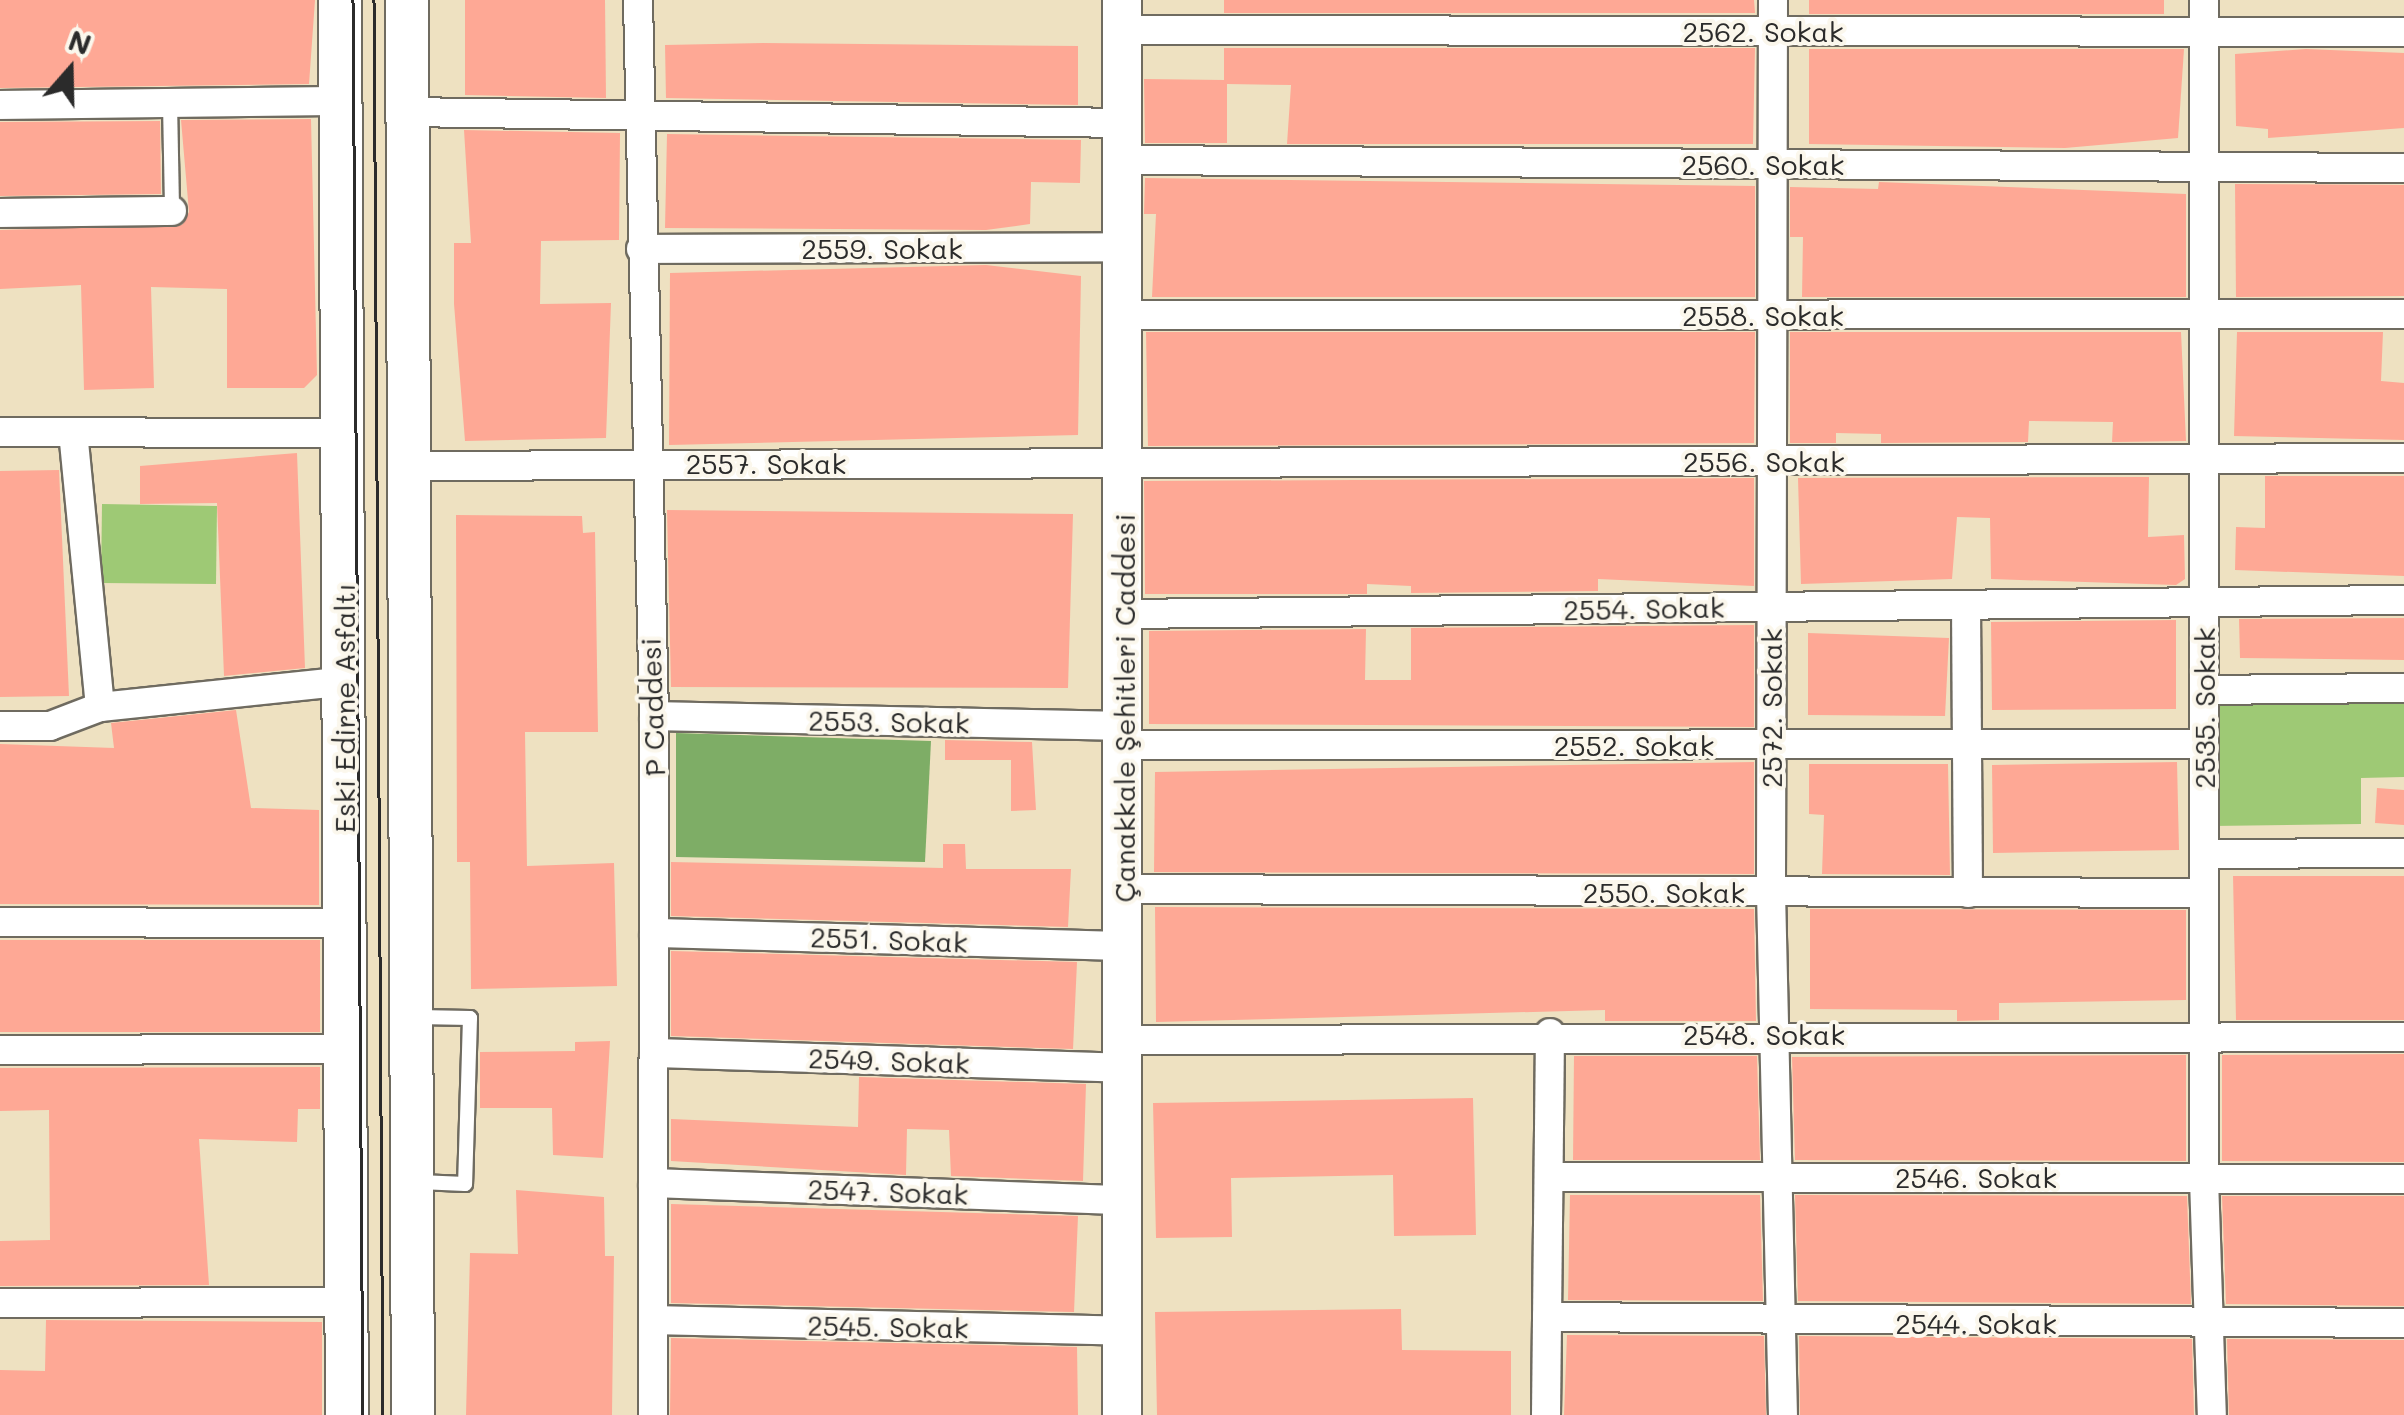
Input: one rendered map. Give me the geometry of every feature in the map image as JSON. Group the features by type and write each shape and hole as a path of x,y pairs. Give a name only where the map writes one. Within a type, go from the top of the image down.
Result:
{"main road":[{"name":"Eski Edirne Asfaltı","path":"340,0 347,1415"},
{"path":"407,0 413,1415"},
{"name":"Çanakkale Şehitleri Caddesi","path":"1122,15 1122,1415"}],"street":[{"name":"P Caddesi","path":"638,0 642,464 654,716 653,1415"},
{"name":"2572. Sokak","path":"1773,0 1771,892 1784,1176 1782,1415"},
{"name":"2535. Sokak","path":"2204,0 2204,1179 2212,1415"},
{"name":"2562. Sokak","path":"1122,15 1773,31 2404,32"},
{"path":"0,105 340,101"},
{"name":"2560. Sokak","path":"407,112 1773,164 2404,168"},
{"path":"0,213 172,211"},
{"name":"2559. Sokak","path":"641,249 1123,247"},
{"name":"2558. Sokak","path":"1123,316 2404,314"},
{"path":"0,432 341,433"},
{"path":"73,433 100,707"},
{"name":"2556. Sokak","path":"1123,462 2404,458"},
{"name":"2557. Sokak","path":"409,466 1123,462"},
{"name":"2554. Sokak","path":"1124,614 2404,600"},
{"path":"1966,605 1968,893"},
{"path":"0,726 50,726 100,707 346,681"},
{"path":"2204,690 2404,688"},
{"name":"2553. Sokak","path":"654,716 1124,735"},
{"name":"2552. Sokak","path":"1124,735 1771,745 2204,744"},
{"path":"2204,854 2404,853"},
{"name":"2550. Sokak","path":"1124,889 2204,893"},
{"path":"0,922 343,922"},
{"name":"2551. Sokak","path":"654,933 1125,946"},
{"path":"1546,1415 1550,1033"},
{"name":"2548. Sokak","path":"1124,1054 1329,1049 1550,1033 2404,1037"},
{"path":"0,1050 343,1049"},
{"name":"2549. Sokak","path":"654,1052 1124,1054"},
{"name":"2546. Sokak","path":"1549,1177 2404,1178"},
{"name":"2547. Sokak","path":"654,1183 1123,1200"},
{"path":"0,1303 346,1302"},
{"name":"2544. Sokak","path":"1548,1318 1782,1323 2404,1323"},
{"name":"2545. Sokak","path":"654,1320 1122,1331"}],"lane":[{"path":"170,103 172,211"},
{"path":"412,1016 470,1018 464,1184 413,1182"}],"green space":[{"path":"102,504 217,506 216,584 101,583"},
{"path":"2404,701 2404,777 2361,778 2361,824 2212,826 2209,705"},
{"path":"676,733 931,741 925,862 676,857"}],"building":[{"path":"0,0 315,0 309,84 0,88"},
{"path":"465,0 605,0 606,98 465,95"},
{"path":"1224,0 1754,0 1755,13 1224,13"},
{"path":"1809,0 2164,0 2164,14 1809,14"},
{"path":"665,45 1078,46 1078,105 666,98"},
{"path":"1224,48 1755,48 1753,144 1287,144 1291,85 1227,84 1227,143 1145,143 1144,79 1224,80"},
{"path":"1809,49 2184,49 2178,138 2065,148 1809,144"},
{"path":"2306,49 2404,53 2404,128 2268,138 2268,129 2236,126 2235,54"},
{"path":"311,119 317,375 304,388 227,388 227,289 151,287 154,388 84,390 81,285 0,289 0,230 182,225 189,212 181,120"},
{"path":"160,121 161,194 0,196 0,122"},
{"path":"464,130 620,133 619,240 541,241 540,304 611,303 606,438 465,441 454,304 454,243 471,243"},
{"path":"667,134 1081,140 1080,183 1031,182 1030,224 986,230 665,228"},
{"path":"1145,178 1755,186 1755,297 1152,297 1156,214 1144,214"},
{"path":"1879,182 2186,194 2186,297 1802,297 1803,237 1790,237 1790,187 1878,189"},
{"path":"2235,184 2404,185 2404,296 2236,297"},
{"path":"986,265 1081,276 1078,435 669,445 670,273"},
{"path":"1146,332 1755,332 1754,443 1148,446"},
{"path":"1790,332 2181,332 2186,441 2112,442 2113,422 2029,421 2028,442 1881,443 1881,434 1836,433 1836,443 1790,443"},
{"path":"2237,332 2383,332 2381,381 2404,383 2404,440 2234,436"},
{"path":"297,453 305,668 224,676 217,503 140,504 140,466"},
{"path":"59,470 69,696 0,697 0,471"},
{"path":"2265,476 2404,476 2404,576 2235,570 2236,527 2265,528"},
{"path":"2149,477 2148,537 2184,535 2185,579 2176,585 1991,579 1990,518 1957,517 1952,579 1801,584 1798,478"},
{"path":"1754,478 1754,586 1598,579 1598,591 1411,593 1411,586 1367,584 1367,594 1145,594 1144,481"},
{"path":"667,510 1073,514 1068,688 671,687"},
{"path":"456,515 582,516 583,533 595,532 598,732 525,732 527,866 614,863 617,986 471,989 470,862 457,862"},
{"path":"2404,618 2404,660 2240,658 2239,619"},
{"path":"2176,620 2176,709 1992,710 1991,622"},
{"path":"1754,625 1754,727 1149,724 1149,631 1366,629 1365,680 1411,680 1411,628"},
{"path":"1808,633 1949,638 1945,716 1808,715"},
{"path":"236,710 251,808 319,810 319,905 0,904 0,744 114,748 111,723"},
{"path":"945,740 1032,742 1036,810 1011,811 1011,760 945,760"},
{"path":"1754,762 1754,874 1154,872 1155,772"},
{"path":"2177,762 2179,850 1993,853 1992,765"},
{"path":"1809,764 1948,764 1950,875 1822,874 1824,815 1809,814"},
{"path":"2377,788 2404,790 2404,825 2375,823"},
{"path":"943,844 965,844 966,869 1071,869 1068,927 671,916 671,862 943,868"},
{"path":"2233,876 2404,876 2404,1020 2236,1020"},
{"path":"1155,907 1754,909 1756,1021 1605,1021 1605,1010 1156,1022"},
{"path":"1810,909 2186,910 2186,1000 1999,1003 1999,1020 1957,1021 1957,1010 1810,1009"},
{"path":"0,940 320,940 320,1032 0,1032"},
{"path":"671,951 1077,962 1073,1049 671,1036"},
{"path":"610,1041 603,1158 553,1155 552,1108 480,1108 480,1052 575,1051 575,1042"},
{"path":"2404,1054 2404,1162 2222,1161 2222,1055"},
{"path":"2186,1055 2186,1161 1795,1160 1792,1057"},
{"path":"1574,1056 1757,1056 1760,1160 1573,1160"},
{"path":"320,1067 320,1109 298,1109 297,1142 199,1139 209,1285 0,1286 0,1241 50,1240 49,1110 0,1111 0,1068"},
{"path":"859,1077 1086,1084 1083,1181 951,1176 949,1130 907,1129 906,1175 671,1161 671,1119 858,1127"},
{"path":"1473,1098 1476,1235 1394,1236 1393,1175 1231,1178 1232,1237 1156,1238 1153,1103"},
{"path":"516,1190 604,1197 605,1256 614,1256 612,1415 466,1415 470,1253 518,1254"},
{"path":"1570,1195 1760,1195 1763,1301 1568,1300"},
{"path":"1795,1195 2187,1196 2191,1304 1798,1301"},
{"path":"2222,1196 2404,1196 2404,1306 2226,1304"},
{"path":"671,1204 1078,1216 1074,1312 671,1303"},
{"path":"1401,1309 1402,1350 1511,1351 1511,1415 1157,1415 1155,1312"},
{"path":"46,1320 322,1322 322,1415 0,1415 0,1370 45,1371"},
{"path":"1567,1335 1764,1336 1766,1415 1564,1415"},
{"path":"1799,1336 2192,1339 2194,1415 1800,1415"},
{"path":"671,1338 1077,1347 1078,1415 670,1415"},
{"path":"2227,1339 2404,1340 2404,1415 2229,1415"}],"tram line":[{"path":"353,0 363,1415"},
{"path":"374,0 383,1415"}]}
